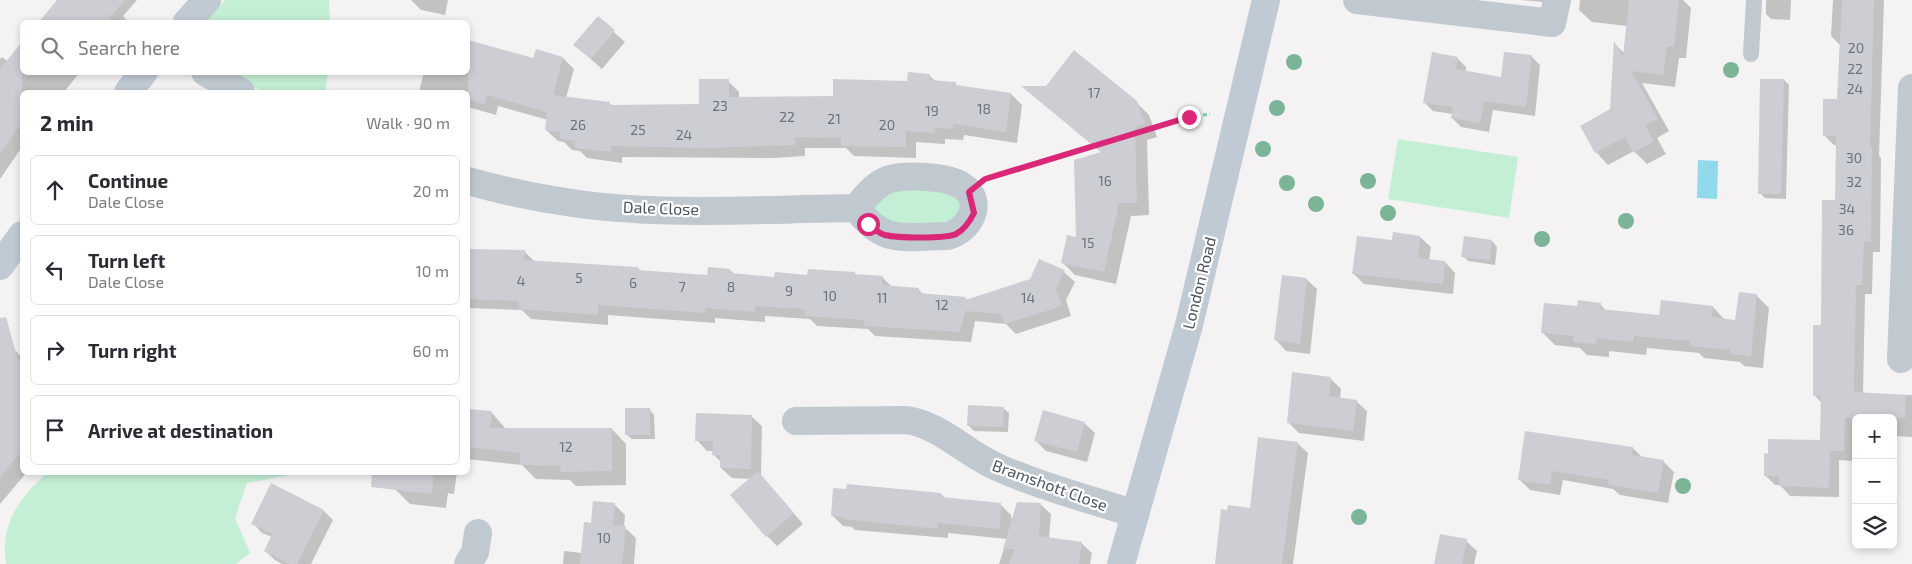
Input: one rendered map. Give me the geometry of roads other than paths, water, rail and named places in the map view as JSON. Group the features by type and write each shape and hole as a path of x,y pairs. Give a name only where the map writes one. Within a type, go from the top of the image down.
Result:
{"main road":[{"path":"189,20 207,0"},
{"name":"London Road","path":"1122,564 1189,325 1266,0"},
{"path":"130,90 142,75"},
{"path":"0,266 20,238"}],"street":[{"path":"1357,0 1552,23 1557,0"},
{"path":"210,75 237,90"},
{"path":"1901,360 1912,88"},
{"path":"897,178 940,178 957,183 969,192 974,206 971,219 956,234 947,236 884,234 868,224 856,208 876,187 897,178"},
{"name":"Dale Close","path":"470,182 501,190 580,204 642,208 856,208"},
{"name":"Bramshott Close","path":"796,421 907,420 922,422 951,438 972,455 1017,476 1135,514"},
{"path":"468,564 475,552 478,533"}],"lane":[{"path":"1751,54 1754,0"}],"water":[{"path":"1698,160 1718,161 1717,199 1697,198"}]}
